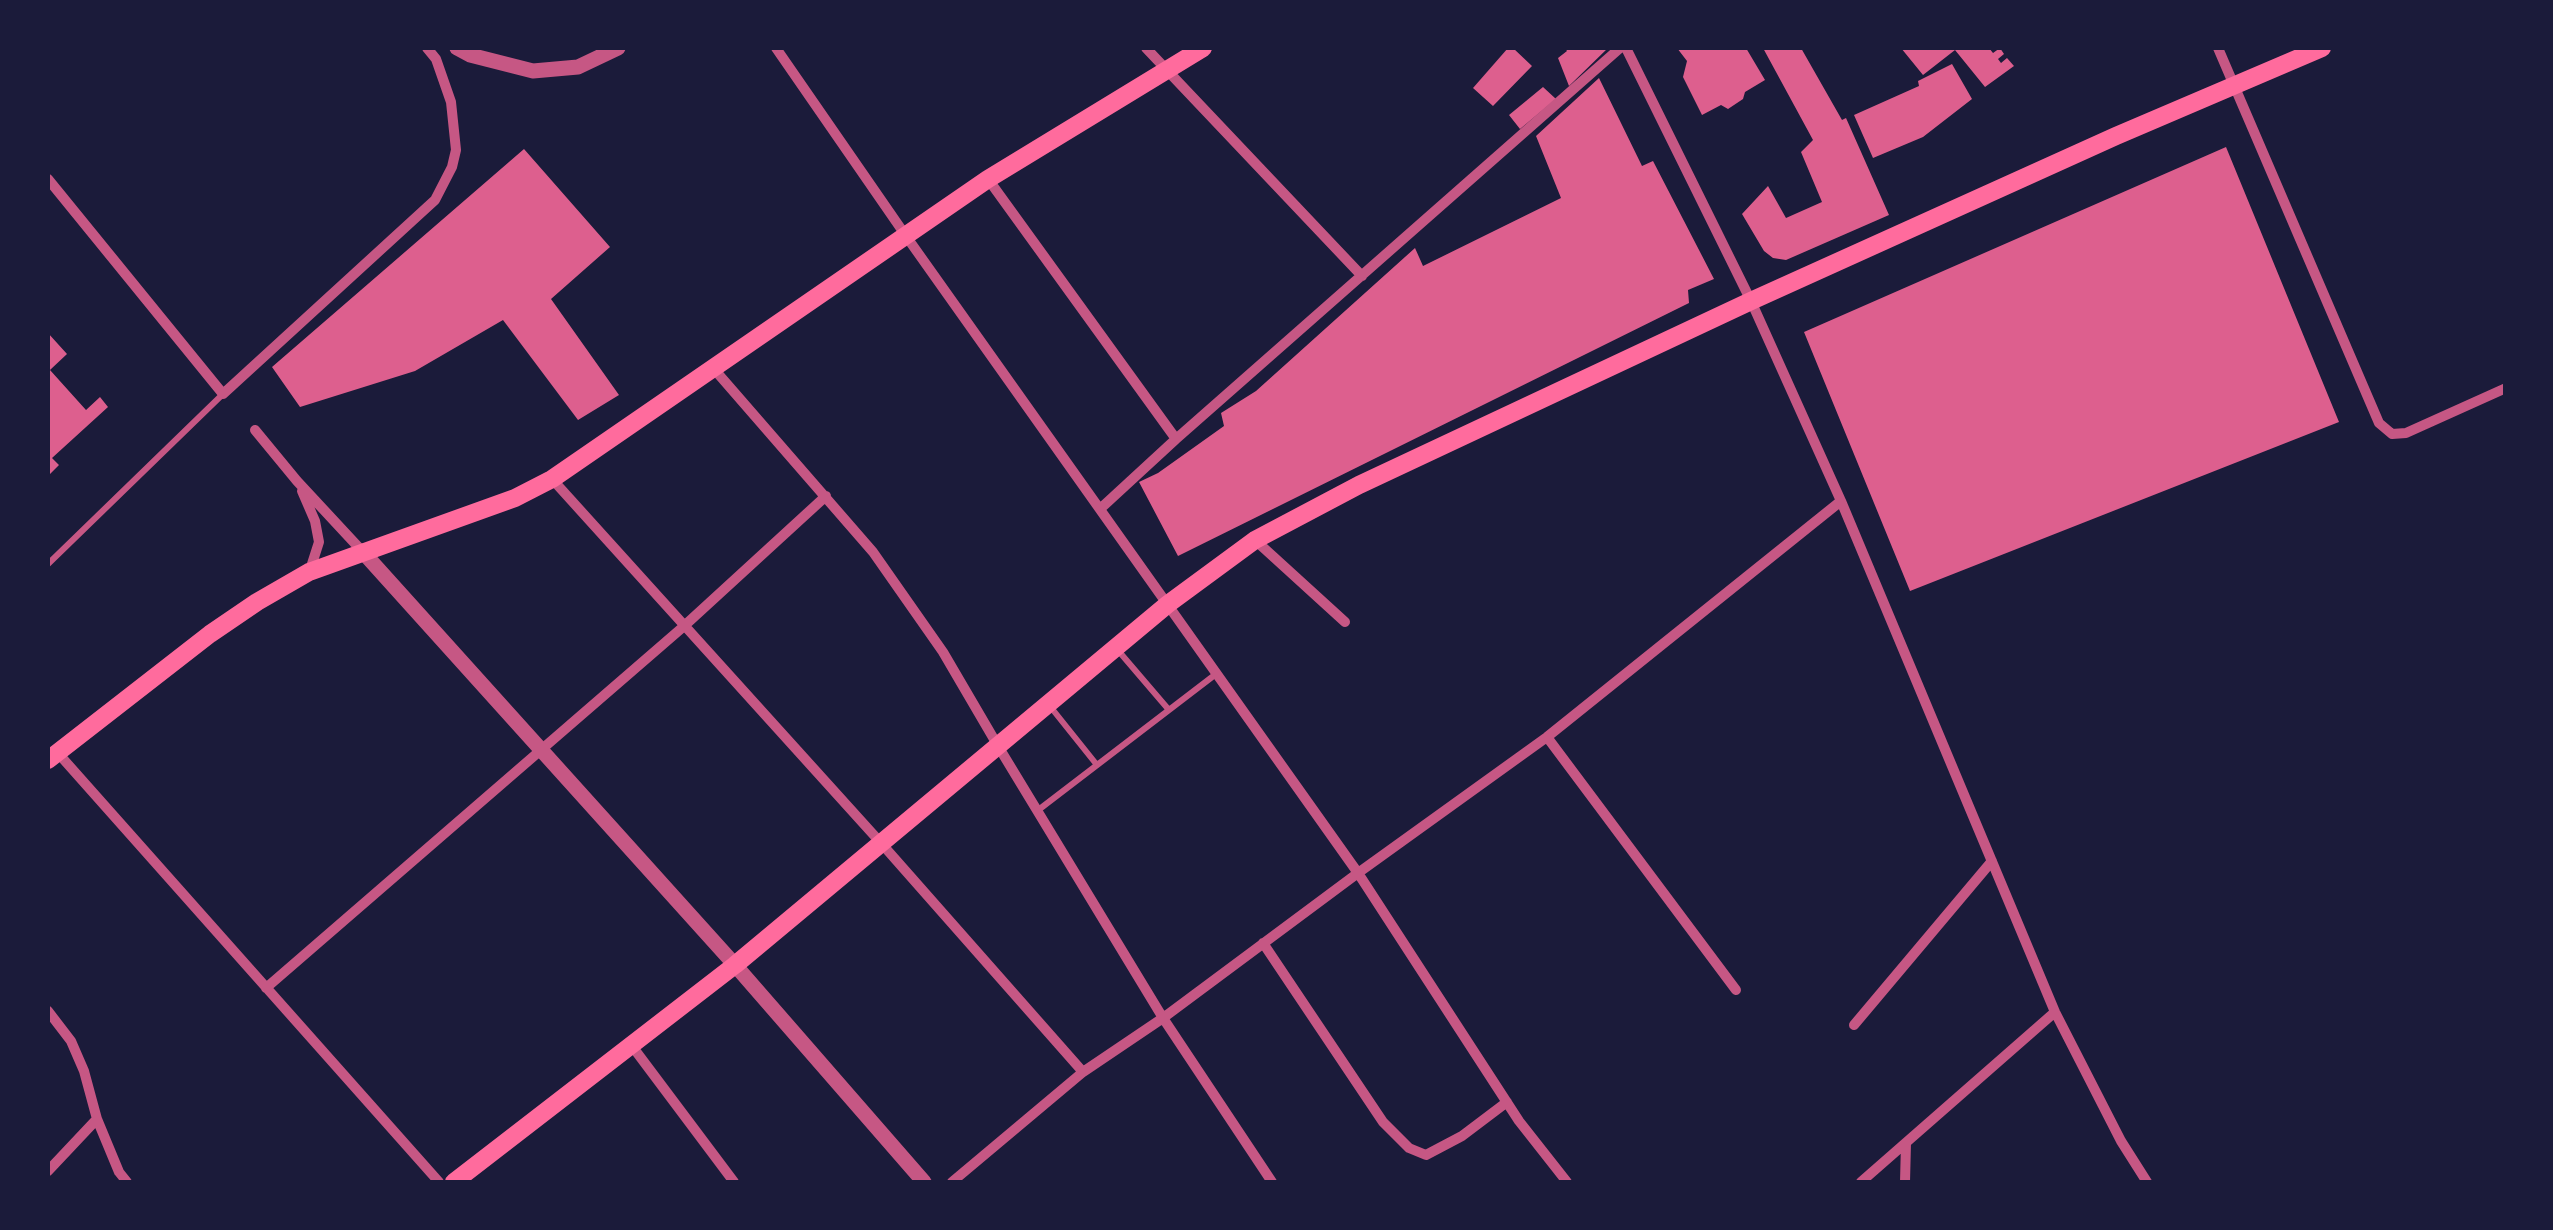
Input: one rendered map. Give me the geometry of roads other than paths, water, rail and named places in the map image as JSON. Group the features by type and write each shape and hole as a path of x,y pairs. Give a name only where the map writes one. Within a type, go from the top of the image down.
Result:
{"main road":[{"path":"52,756 210,634 309,572 515,498 552,479 988,179 1203,48"},
{"path":"454,1182 734,965 1168,604 1254,540 1358,485 1750,301 2322,48"}],"street":[{"path":"48,179 224,394 435,200 456,150 447,91 436,60 427,48"},
{"path":"456,48 533,71 578,67 618,48"},
{"path":"776,48 1358,873 1506,1102 1567,1182"},
{"path":"1146,48 1362,276"},
{"path":"1100,510 1623,48 1750,301 1841,501 2056,1012 2143,1182"},
{"path":"2218,48 2379,423 2392,434 2406,434 2506,388"},
{"path":"988,179 1176,439"},
{"path":"714,369 873,552 944,652 1163,1018 1272,1182"},
{"path":"256,430 924,1182"},
{"path":"552,479 1083,1072"},
{"path":"298,481 319,542 309,572"},
{"path":"266,988 683,627 826,496"},
{"path":"952,1182 1083,1072 1163,1018 1547,737 1841,501"},
{"path":"1254,540 1345,622"},
{"path":"1547,737 1736,990"},
{"path":"52,756 439,1182"},
{"path":"1854,1025 1992,860"},
{"path":"1263,943 1383,1122 1409,1148 1426,1155 1462,1136 1506,1102"},
{"path":"48,1011 71,1040 84,1071 96,1120 118,1172 127,1182"},
{"path":"1860,1182 2056,1012"},
{"path":"632,1046 734,1182"},
{"path":"48,1172 96,1120"},
{"path":"1906,1143 1906,1182"}],"lane":[{"path":"48,564 224,394"},
{"path":"1116,647 1169,710"},
{"path":"1037,810 1217,674"},
{"path":"1048,704 1097,765"}]}
